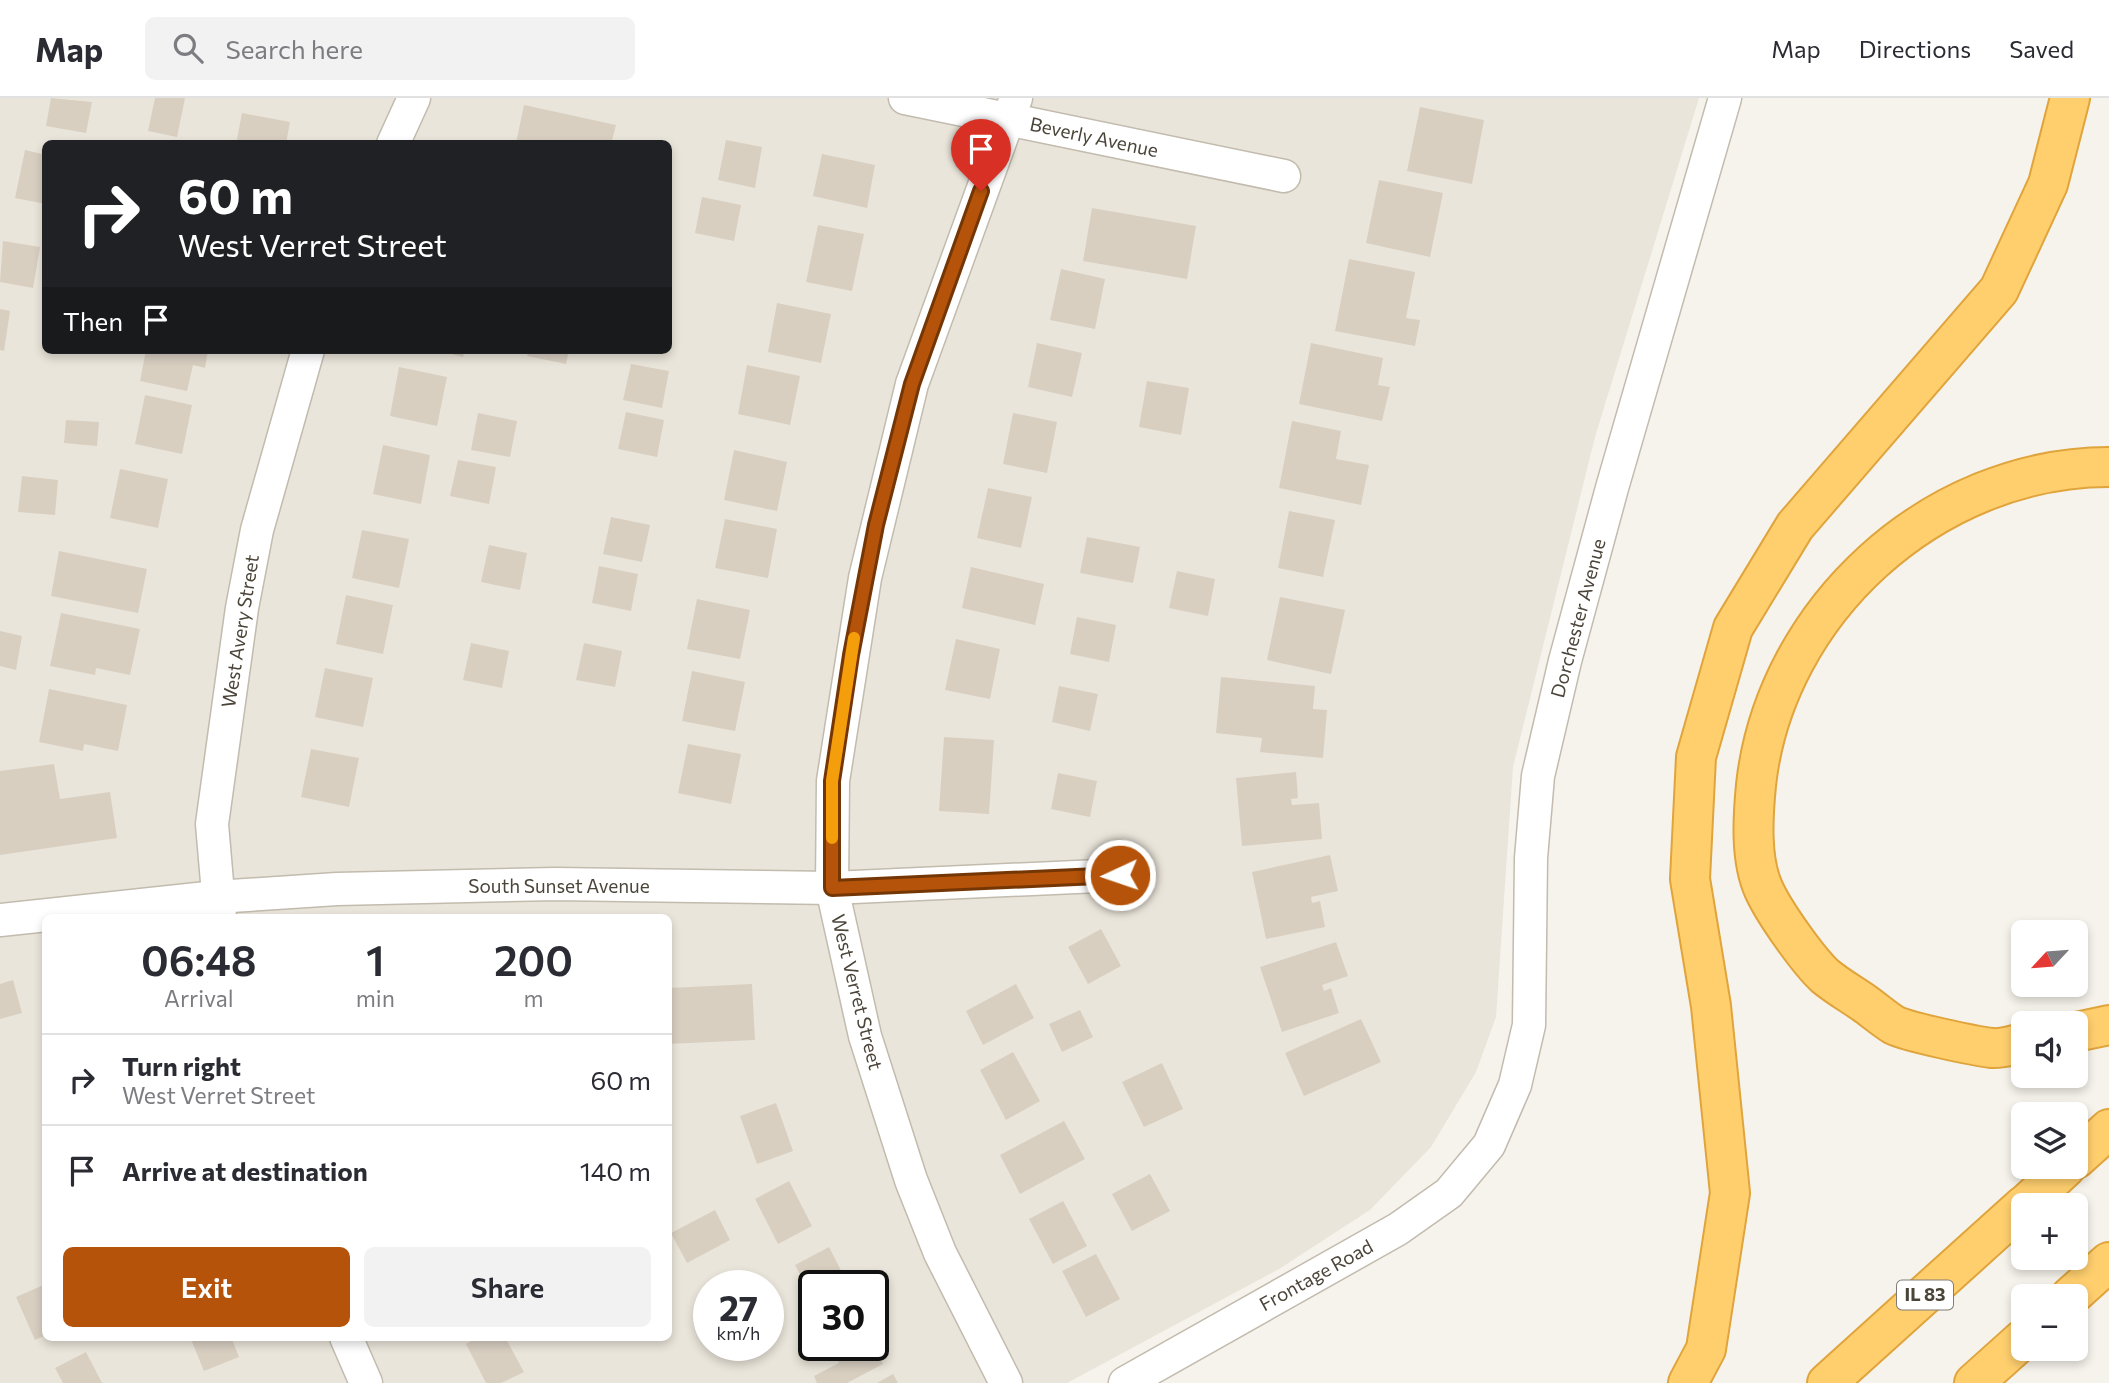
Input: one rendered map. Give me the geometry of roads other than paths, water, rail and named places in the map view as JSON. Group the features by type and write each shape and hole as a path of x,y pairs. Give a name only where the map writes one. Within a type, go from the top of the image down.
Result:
{"highway":[{"path":"1688,1383 1706,1349 1730,1194 1711,1006 1690,879 1696,757 1732,628 1795,526 1999,290 2048,184 2070,98"},
{"path":"2011,1045 1994,1049 1895,1025 1824,975 1780,917 1763,888 1755,847 1755,801 1760,752 1776,701 1794,659 1853,577 1895,542 1941,513 1987,491 2045,473 2109,467"},
{"path":"2088,1029 2109,1025"},
{"path":"2088,1148 2109,1129"},
{"name":"IL 83","path":"2037,1193 2053,1179"},
{"name":"IL 83","path":"1827,1383 2011,1217"},
{"path":"2084,1284 2109,1262"},
{"path":"1974,1383 2011,1350"}],"street":[{"path":"395,140 414,98"},
{"name":"Beverly Avenue","path":"905,98 1011,108 1284,176"},
{"name":"Dorchester Avenue","path":"1489,1145 1515,1085 1529,1025 1531,858 1538,776 1565,661 1612,488 1725,98"},
{"name":"West Verret Street","path":"1006,1383 940,1253 911,1180 865,1036 832,888 832,781 851,655 881,499 912,384 1011,108"},
{"name":"West Avery Street","path":"218,907 212,824 242,608 257,530 307,354"},
{"name":"South Sunset Avenue","path":"101,914 218,907 337,889 555,884 832,888 1120,875"},
{"name":"South Sunset Avenue","path":"0,920 42,917"},
{"name":"Frontage Road","path":"1125,1383 1398,1229 1449,1193 1489,1145"},
{"path":"348,1341 366,1383"}]}
